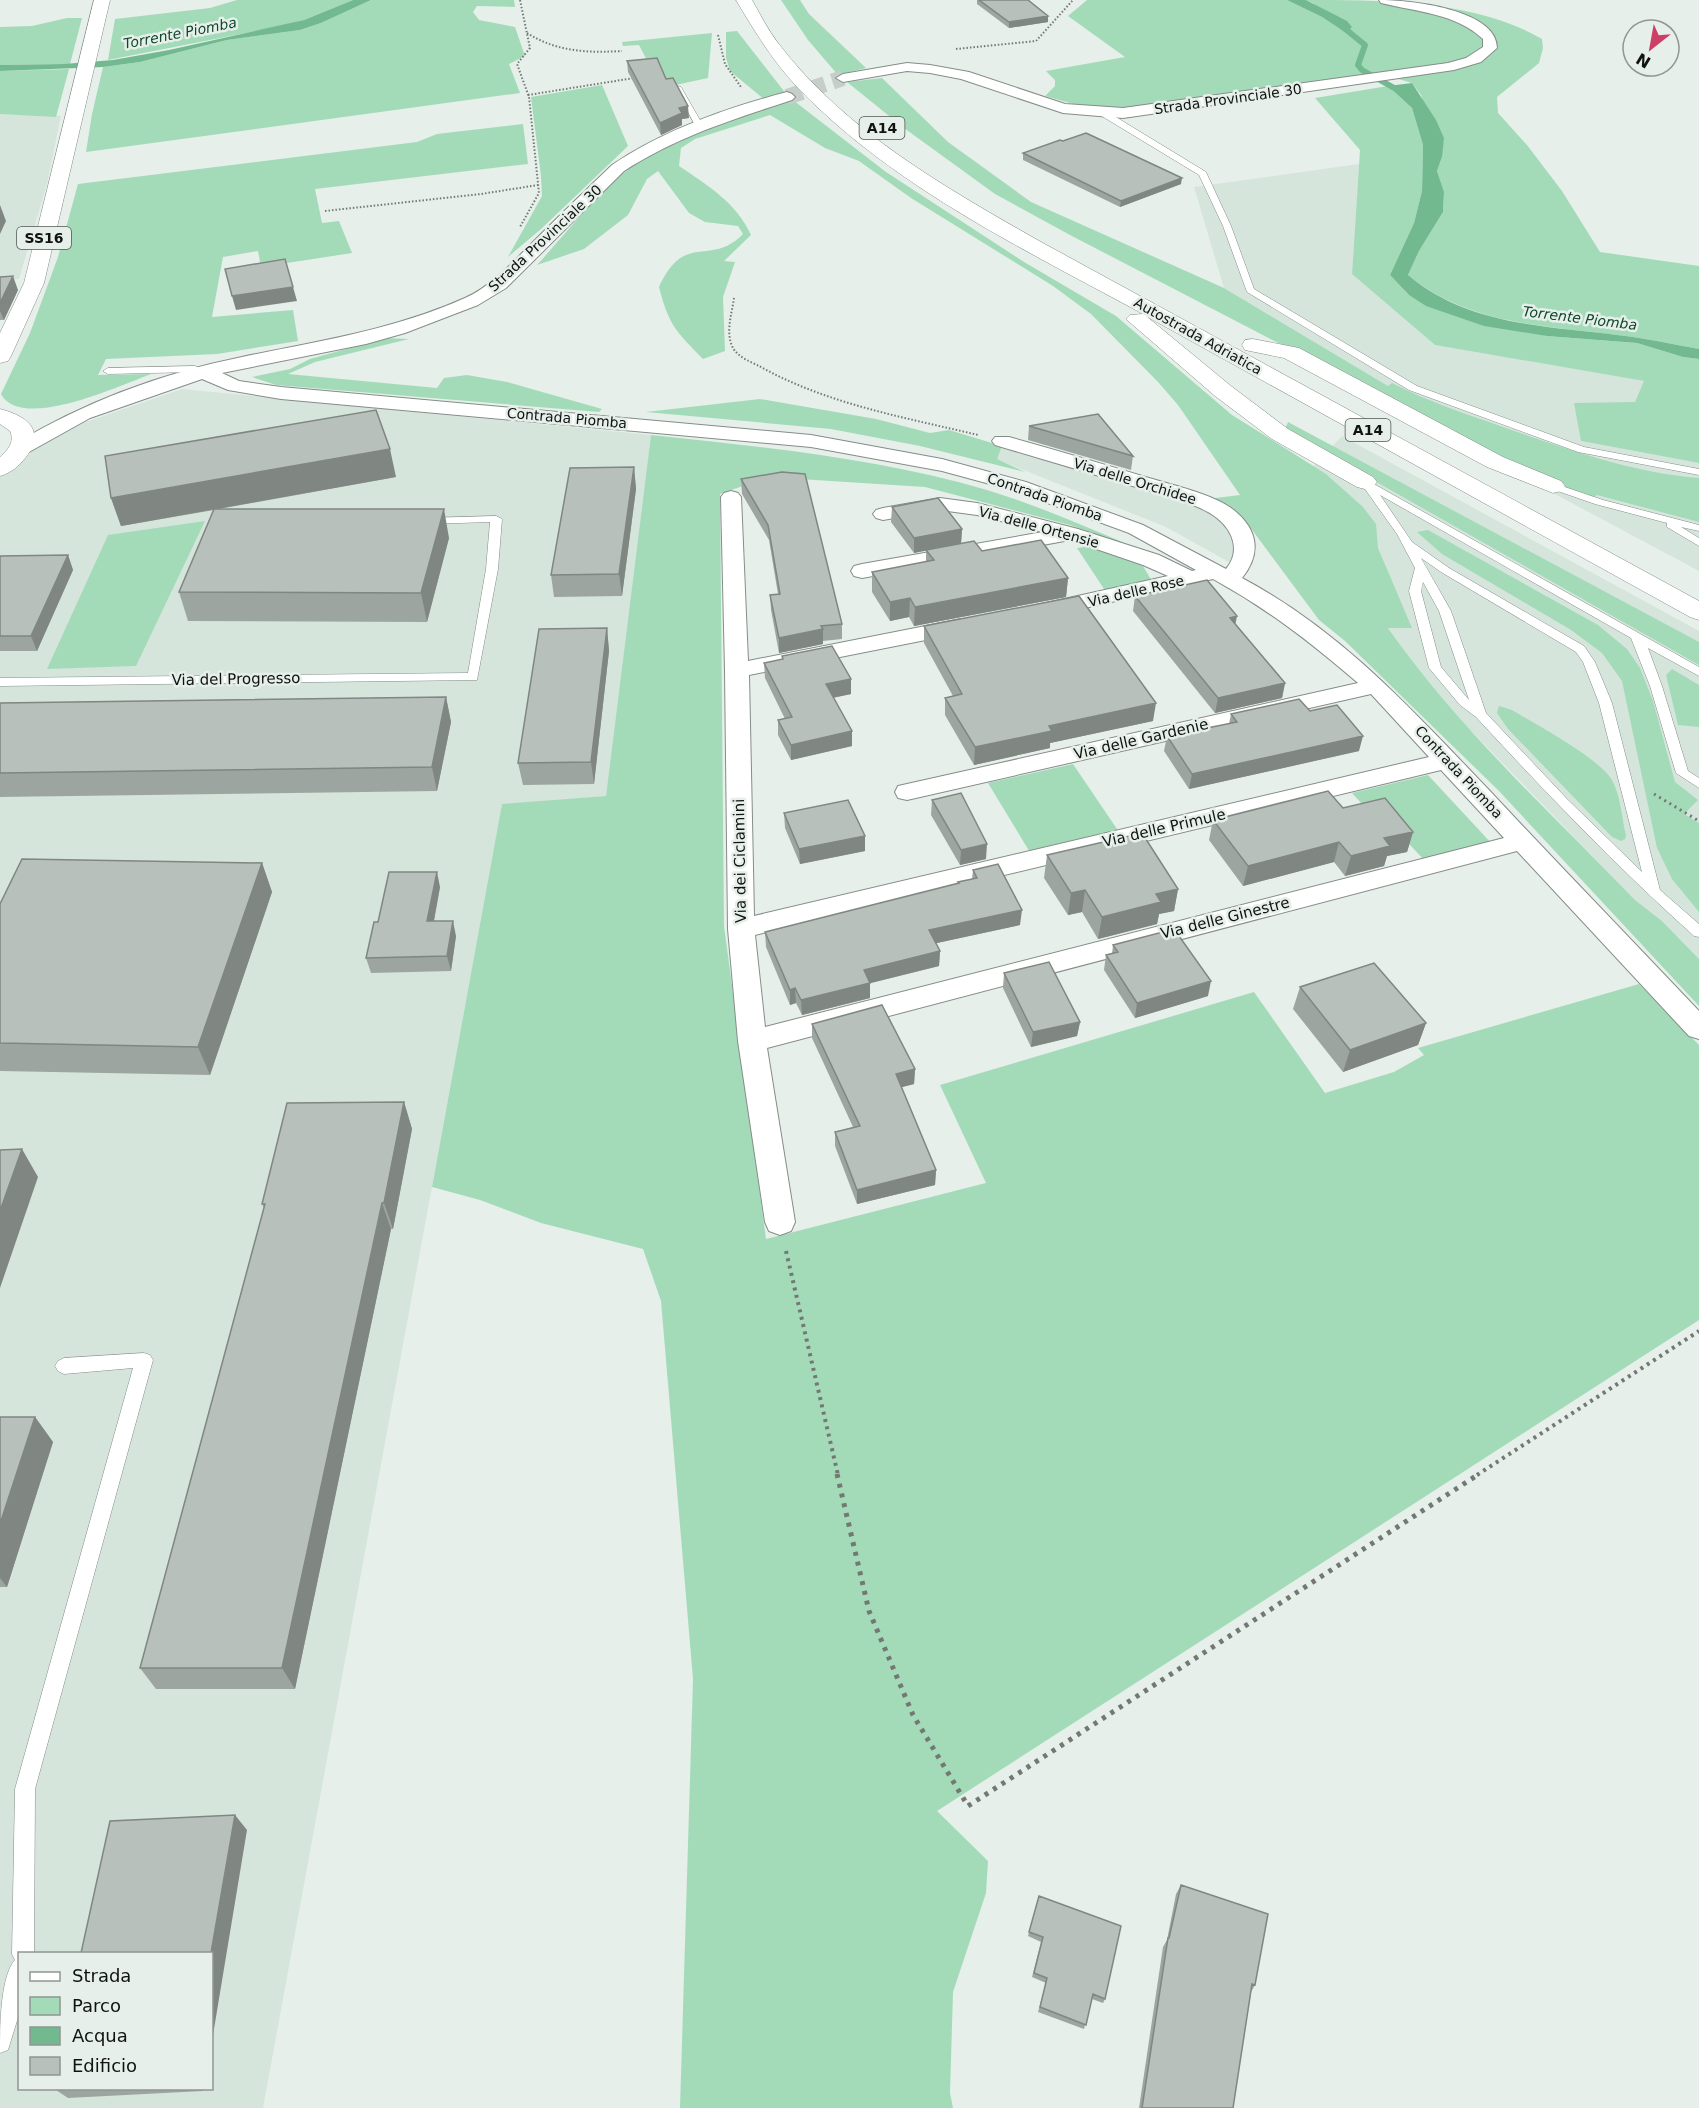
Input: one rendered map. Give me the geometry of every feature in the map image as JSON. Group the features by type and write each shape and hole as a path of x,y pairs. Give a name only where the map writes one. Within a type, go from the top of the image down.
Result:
{"main road":[{"name":"SS16","path":"0,356 34,283 102,0"},
{"name":"Autostrada Adriatica","path":"744,0 759,28 795,73 841,117 901,164 1037,248 1699,612"},
{"name":"Autostrada Adriatica","path":"1027,221 1669,570"},
{"path":"1037,248 1038,259 1128,312 1223,391 1280,434 1365,482"},
{"path":"1253,345 1291,353 1495,462 1553,486"},
{"path":"0,469 22,448 24,439 23,431 4,417"}],"street":[{"name":"Strada Provinciale 30","path":"837,83 907,67 964,75 1064,108 1103,113 1149,110 1468,63 1483,56 1490,48 1490,38 1481,28 1465,20 1386,0"},
{"name":"Strada Provinciale 30","path":"22,448 50,430 84,414 202,372 399,329 472,301 500,284 618,168 644,151 700,127 787,97"},
{"name":"Contrada Piomba","path":"202,372 235,386 281,393 811,441 942,465 1019,486 1136,530 1262,597 1303,625 1376,686 1699,1029"},
{"name":"Strada Provinciale 30","path":"4,417 35,421 84,414"},
{"name":"Via delle Orchidee","path":"1002,441 1182,494 1223,512 1243,534 1245,549 1241,565 1223,576"},
{"name":"Via dei Ciclamini","path":"731,497 737,670 741,929 752,1041 780,1222"},
{"name":"Via delle Ortensie","path":"883,514 940,504 976,509 1071,533 1151,560 1190,578"},
{"path":"862,571 1071,533"},
{"name":"Via delle Rose","path":"1020,614 1190,578 1223,576"},
{"path":"737,670 987,621"},
{"name":"Via delle Gardenie","path":"907,792 1376,686"},
{"name":"Via delle Primule","path":"741,929 1448,760"},
{"name":"Via delle Ginestre","path":"752,1041 1524,841"}],"lane":[{"path":"677,87 700,127"},
{"path":"1103,113 1203,174 1227,226 1250,290 1413,388 1582,450 1699,472"},
{"path":"108,371 195,369 202,372"},
{"path":"1365,482 1406,541 1445,611 1480,714"},
{"path":"1365,482 1699,672"},
{"path":"1553,486 1599,502 1699,528"},
{"path":"1659,518 1699,543"},
{"name":"Via del Progresso","path":"0,682 473,677 492,569 496,519 416,522"},
{"path":"1406,541 1445,570 1580,649 1587,656 1597,677 1625,776 1653,892"},
{"path":"1420,569 1415,591 1435,668 1464,702 1480,714 1562,801 1653,892 1699,932"},
{"path":"1636,636 1649,661 1667,731 1682,773 1699,784"},
{"path":"23,1952 25,1789 144,1360 64,1366"},
{"path":"0,2042 18,1976"}],"path":[{"path":"518,230 539,193 528,95 517,64 530,48 520,0"},
{"path":"907,67 913,58 932,53 1036,41 1073,0"},
{"path":"526,33 538,41 572,52 622,51"},
{"path":"718,35 722,58 731,78 745,91 749,109"},
{"path":"528,95 635,78"},
{"path":"325,211 481,194 538,184"},
{"path":"734,298 731,343 735,351 766,371 801,387 837,399 1002,441"},
{"path":"1625,776 1699,822"},
{"path":"780,1222 798,1313 869,1611 913,1715 968,1806 1699,1331"}],"shaded area":[{"path":"0,114 61,116 47,184 19,279 0,280"},
{"path":"1359,164 1352,274 1435,345 1645,381 1636,402 1581,441 1699,463 1699,571 1377,399 1388,386 1224,288 1194,187"},
{"path":"182,389 651,435 606,796 502,805 263,2108 0,2108 0,476 10,473 48,435"},
{"path":"1342,436 1699,631 1699,959 1662,921 1635,900 1455,714 1412,662 1292,489"},
{"path":"1002,446 1163,494 1204,510 1226,525 1236,548 1229,562 1166,527 996,459"}],"green space":[{"path":"237,0 353,0 304,20 281,26 108,60 115,19 210,8"},
{"path":"371,0 514,0 515,7 477,6 473,12 479,20 515,27 525,56 509,64 520,93 86,152 103,67 140,62 227,40 300,30"},
{"path":"781,0 800,0 809,14 866,68 838,75 808,40"},
{"path":"1087,0 1287,0 1322,17 1346,33 1313,3 1306,0 1397,2 1488,16 1542,39 1543,48 1539,63 1497,97 1498,113 1527,145 1562,191 1600,252 1699,266 1699,349 1507,320 1455,304 1408,275 1419,251 1443,212 1444,193 1437,171 1442,157 1421,95 1412,83 1385,75 1143,108 1091,109 1045,96 1055,86 1055,80 1046,71 1125,57 1068,16"},
{"path":"67,18 82,18 70,64 0,65 0,27 32,26"},
{"path":"737,31 787,95 766,101 730,71 726,58 726,32"},
{"path":"712,33 708,78 666,87 651,68 639,45 623,46 622,42"},
{"path":"69,69 56,117 0,114 0,71"},
{"path":"882,78 948,142 1031,202 1224,288 1388,386 1392,383 1460,412 1600,459 1649,471 1699,478 1699,522 1597,495 1593,498 1533,475 1070,235 995,194 904,128 847,82"},
{"path":"602,85 628,146 541,229 508,257 542,196 531,97"},
{"path":"1388,86 1412,108 1423,145 1422,191 1414,223 1390,275 1409,295 1547,336 1637,343 1683,357 1699,359 1699,463 1581,441 1574,403 1635,402 1644,381 1435,345 1352,274 1360,150 1315,98"},
{"path":"789,97 886,172 1024,262 1116,316 1232,415 1326,474 1363,507 1376,524 1378,548 1412,628 1388,628 1444,700 1506,768 1635,900 1662,921 1699,959 1699,1006 1499,791 1345,641 1319,620 1250,527 1231,510 1208,499 1240,495 1178,405 1091,314 1053,286 911,198 859,161 825,148 770,115 695,139 681,148 679,166 729,204 738,213 751,235 724,261 735,262 723,297 725,351 703,359 670,320 659,287 678,259 688,254 720,249 731,244 743,234 738,226 705,222 689,213 658,171 647,179 628,215 584,249 537,265 607,188 652,152 719,121"},
{"path":"523,124 528,164 315,189 322,223 339,221 352,253 261,267 258,251 223,257 212,317 293,310 298,341 217,354 106,359 98,375 151,374 96,395 49,407 29,408 12,405 1,394 30,333 58,257 78,184 417,142 437,134"},
{"path":"386,338 409,339 315,362 288,374 437,388 444,378 467,375 507,382 602,409 599,412 276,385 252,377 290,369 310,359"},
{"path":"760,399 876,419 930,433 949,430 1002,446 997,459 1025,472 920,446 831,429 646,412"},
{"path":"1288,422 1699,642 1699,665 1299,438 1285,429"},
{"path":"651,435 820,455 946,479 1032,505 1164,559 1070,525 925,487 768,477 720,494 724,926 766,1239 986,1183 940,1085 1254,992 1325,1093 1394,1072 1424,1055 1418,1048 1639,984 1699,1045 1699,1320 937,1811 988,1861 986,1893 953,1992 950,2093 953,2108 680,2108 693,1679 661,1301 643,1249 541,1223 480,1200 432,1187 502,804 606,796"},
{"path":"205,521 136,666 47,669 108,535"},
{"path":"1428,530 1598,625 1627,649 1640,668 1653,701 1675,782 1698,800 1684,814 1699,823 1699,912 1672,879 1657,848 1622,681 1602,653 1571,630 1442,554 1417,532"},
{"path":"1091,546 1143,566 1153,583 1106,592 1077,548"},
{"path":"1672,669 1699,685 1699,727 1678,725 1666,675"},
{"path":"1499,706 1512,710 1567,743 1607,773 1618,795 1625,839 1621,841 1612,837 1508,729 1497,713"},
{"path":"1073,764 1119,832 1031,854 988,783"},
{"path":"1428,775 1493,845 1425,861 1383,816 1374,817 1352,793"}],"water":[{"path":"353,0 371,0 300,30 227,40 140,62 103,67 0,71 0,65 64,64 113,60 169,50 304,20"},
{"path":"1287,0 1306,0 1347,21 1352,27 1346,33 1322,17"},
{"path":"1412,83 1436,120 1444,138 1442,157 1437,171 1444,192 1443,212 1419,251 1408,275 1431,292 1481,314 1535,325 1638,338 1699,349 1699,359 1683,357 1637,343 1547,336 1484,326 1426,306 1409,295 1390,275 1414,223 1422,191 1423,145 1412,108 1388,86"}],"building":[{"path":"979,0 1028,0 1048,16 1009,22"},
{"path":"657,58 666,79 673,78 688,106 679,108 682,113 660,123 627,61"},
{"path":"1086,133 1182,178 1121,201 1023,153"},
{"path":"285,259 293,287 232,296 225,269"},
{"path":"13,276 0,303 0,277"},
{"path":"376,410 390,449 111,498 105,456"},
{"path":"1098,414 1133,456 1029,426"},
{"path":"634,467 619,574 551,575 570,468"},
{"path":"782,472 805,474 842,624 821,626 823,629 779,638 770,595 780,594 768,525 741,479"},
{"path":"938,498 962,529 914,538 892,507"},
{"path":"214,509 444,509 421,593 179,592"},
{"path":"1041,540 1068,578 915,607 910,598 890,602 872,572 934,560 926,550 974,541 982,551"},
{"path":"68,555 31,636 0,636 0,556"},
{"path":"1207,580 1237,616 1230,618 1285,683 1218,698 1135,596"},
{"path":"1079,596 1156,703 1049,726 1052,731 975,747 945,698 962,694 924,626"},
{"path":"607,628 591,762 518,763 539,629"},
{"path":"832,646 851,679 826,684 852,731 791,745 778,720 792,717 764,663 783,659 782,656"},
{"path":"446,697 432,767 0,773 0,703"},
{"path":"1299,699 1310,711 1337,705 1363,736 1192,774 1167,736 1237,722 1231,714"},
{"path":"1328,791 1343,808 1385,798 1413,832 1384,838 1390,846 1351,856 1339,842 1248,866 1213,820"},
{"path":"961,793 987,844 961,850 932,800"},
{"path":"848,800 865,836 799,849 784,813"},
{"path":"1142,833 1178,889 1156,894 1161,902 1102,917 1085,890 1071,893 1047,855"},
{"path":"22,859 262,863 198,1047 0,1043 0,904"},
{"path":"998,864 1022,910 929,930 940,951 864,970 870,983 801,1000 795,988 790,990 765,932 977,878 973,870"},
{"path":"389,872 437,872 427,921 453,921 447,956 366,958 374,922 378,922"},
{"path":"1174,929 1211,981 1137,1003 1106,955 1118,952 1113,945"},
{"path":"1049,962 1080,1022 1033,1032 1004,973"},
{"path":"1374,963 1426,1023 1350,1050 1300,987"},
{"path":"882,1005 915,1069 896,1074 936,1170 857,1190 835,1132 860,1126 812,1024"},
{"path":"404,1102 282,1668 140,1668 265,1204 262,1204 287,1103"},
{"path":"22,1149 0,1211 0,1150"},
{"path":"0,1417 35,1417 0,1524"},
{"path":"235,1815 211,1952 81,1952 110,1821"},
{"path":"1181,1885 1268,1914 1255,1985 1252,1984 1233,2108 1142,2108 1168,1938"},
{"path":"1039,1896 1121,1926 1105,1999 1093,1994 1086,2025 1040,2007 1047,1978 1034,1973 1043,1937 1029,1932"}],"waterway":[{"name":"Torrente Piomba","path":"1338,23 1365,45 1358,65 1362,70 1405,94"}],"tunnel":[{"path":"787,97 843,78"}]}
